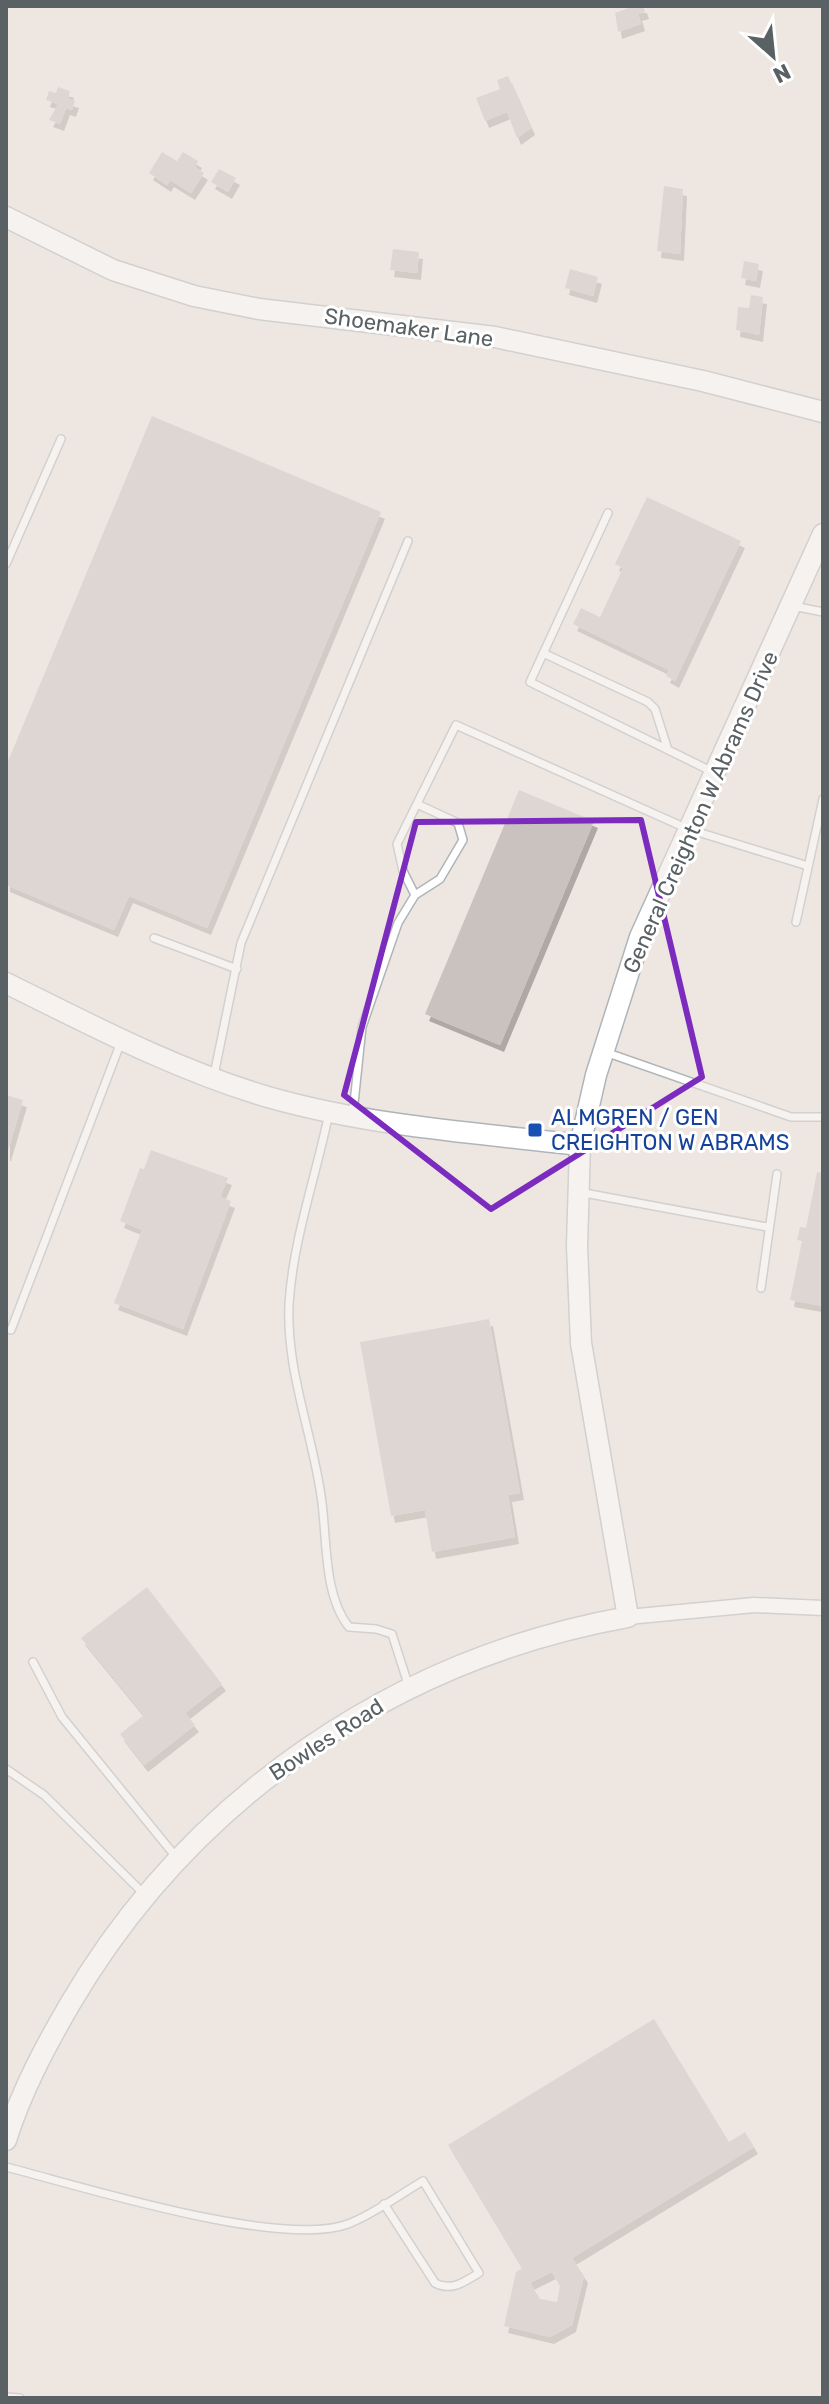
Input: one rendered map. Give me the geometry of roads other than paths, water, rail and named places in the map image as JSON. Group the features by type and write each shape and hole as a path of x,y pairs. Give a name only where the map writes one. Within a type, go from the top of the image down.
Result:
{"street":[{"name":"Shoemaker Lane","path":"6,217 113,270 194,296 259,309 495,337 703,381 823,412"},
{"name":"General Creighton W Abrams Drive","path":"628,1617 586,1382 579,1293 577,1192 580,1145 603,1051 640,937 823,534"},
{"path":"6,983 122,1040 213,1078 269,1097 353,1115 580,1145"},
{"name":"Bowles Road","path":"6,2140 32,2074 59,2022 101,1953 145,1895 227,1809 284,1763 354,1717 409,1687 515,1644 628,1617 754,1605 823,1608"}],"lane":[{"path":"6,564 61,439"},
{"path":"608,513 530,682 715,773"},
{"path":"213,1078 241,943 408,541"},
{"path":"791,605 823,612"},
{"path":"543,653 648,702 655,709 668,750"},
{"path":"415,895 403,871 397,844 456,725 688,829 808,866"},
{"path":"796,922 823,799"},
{"path":"353,1115 362,1027 398,923 415,895 440,879 463,840 458,823 417,804"},
{"path":"154,938 237,969"},
{"path":"11,1330 122,1040"},
{"path":"603,1051 791,1117 823,1117"},
{"path":"330,1111 312,1194 295,1250 289,1306 292,1356 321,1490 334,1596 349,1627 392,1634 409,1687"},
{"path":"761,1288 767,1227 777,1174"},
{"path":"577,1192 767,1227"},
{"path":"33,1662 62,1717 178,1858"},
{"path":"6,1769 44,1795 145,1895"},
{"path":"6,2167 196,2215 295,2231 347,2224 423,2181 479,2273 457,2286 442,2287 435,2283 384,2204"},
{"path":"6,2397 20,2398"}],"place":[{"name":"ALMGREN / GEN CREIGHTON W ABRAMS","path":"535,1130"}]}
